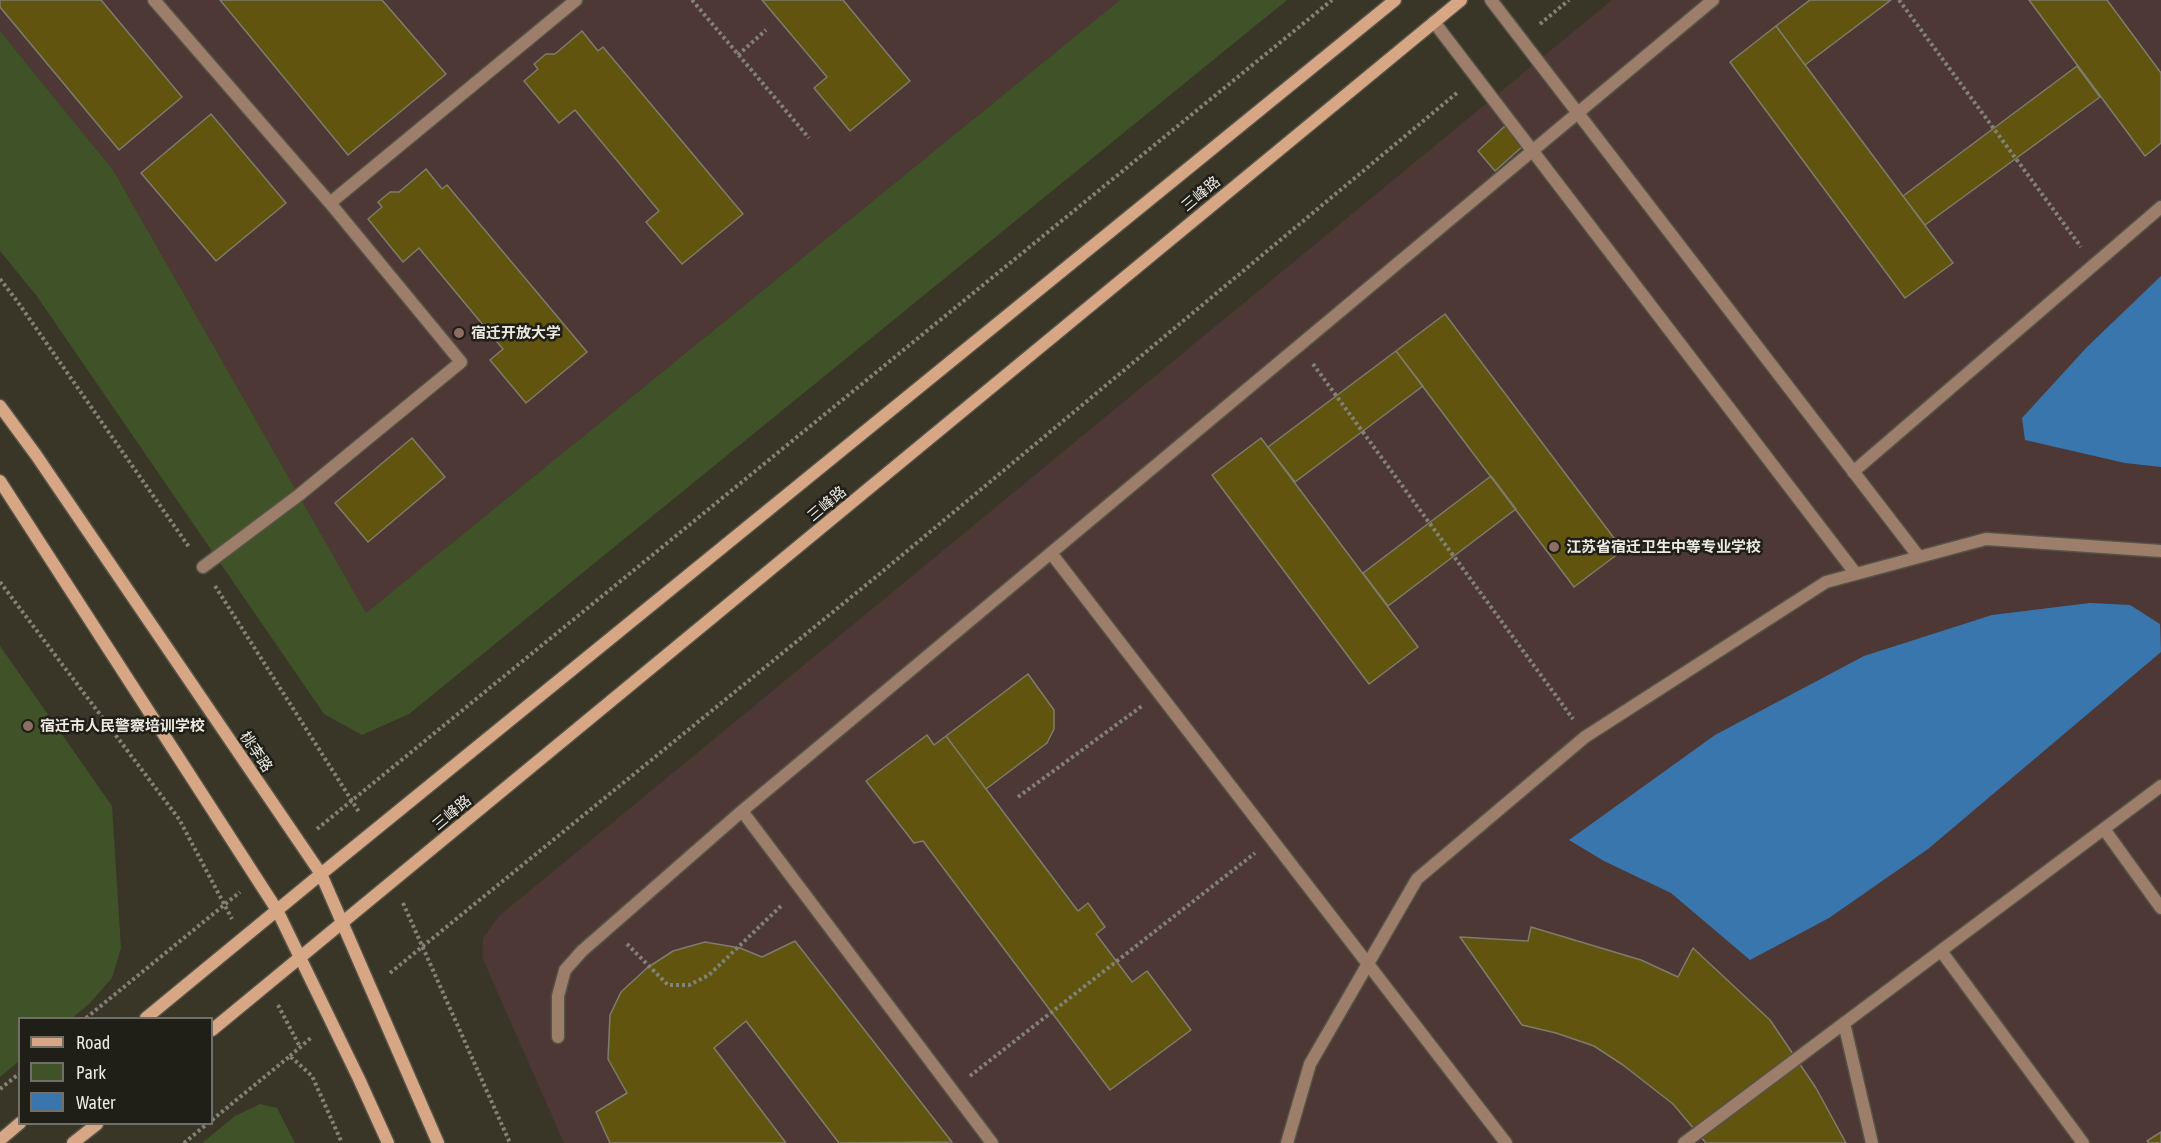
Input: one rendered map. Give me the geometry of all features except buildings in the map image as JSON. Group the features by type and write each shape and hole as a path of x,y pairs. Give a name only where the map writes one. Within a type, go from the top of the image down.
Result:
{"main road":[{"name":"三峰路","path":"147,1017 1395,0"},
{"name":"三峰路","path":"213,1029 1461,0"},
{"name":"桃李路","path":"0,406 36,455 321,874 438,1143"},
{"path":"0,481 277,910 388,1143"},
{"path":"0,1140 18,1125"},
{"path":"73,1143 96,1125"}],"lane":[{"path":"154,0 330,203 462,362 299,495 203,567"},
{"path":"330,203 576,0"},
{"path":"1491,0 1919,557"},
{"path":"558,1037 558,996 565,969 610,926 742,811 1713,0"},
{"path":"1434,22 1856,574"},
{"path":"1853,472 2161,207"},
{"path":"1287,1143 1310,1064 1417,879 1586,737 1826,582 1986,539 2161,551"},
{"path":"1051,553 1506,1143"},
{"path":"1684,1143 2161,786"},
{"path":"742,811 990,1142"},
{"path":"2104,829 2161,908"},
{"path":"1941,951 2083,1143"},
{"path":"1844,1023 1872,1143"}],"path":[{"path":"692,0 809,138"},
{"path":"300,843 1332,0"},
{"path":"1522,39 1569,0"},
{"path":"1899,0 2094,264"},
{"path":"738,55 766,30"},
{"path":"370,988 877,576 1476,77"},
{"path":"0,279 203,567 372,833"},
{"path":"1299,345 1586,737"},
{"path":"0,582 179,819 243,939"},
{"path":"1018,797 1159,693"},
{"path":"952,1090 1272,839"},
{"path":"87,1017 257,879"},
{"path":"393,881 510,1143"},
{"path":"610,926 668,985 689,985 709,975 800,888"},
{"path":"267,984 300,1047"},
{"path":"213,1119 331,1021"},
{"path":"290,1056 312,1076 342,1143"},
{"path":"0,1089 18,1075"},
{"path":"184,1143 206,1125"}],"shaded area":[{"name":"宿迁开放大学","path":"0,0 1120,0 366,613 113,170 0,31"},
{"name":"江苏省宿迁卫生中等专业学校","path":"1612,0 2161,0 2161,1143 564,1143 482,957 483,938 499,916"}],"green space":[{"path":"1120,0 1287,0 409,714 362,735 324,714 36,295 0,251 0,31 113,170 366,613"},
{"path":"0,646 112,806 121,948 112,978 89,1004 73,1017 18,1017 18,1062 0,1077"},
{"path":"260,1104 277,1108 295,1143 202,1143 235,1116"}],"water":[{"path":"2161,276 2161,467 2125,463 2025,440 2022,418 2087,347"},
{"path":"2090,603 2130,605 2160,624 2161,652 1928,849 1829,918 1750,960 1671,893 1604,861 1569,840 1715,735 1864,656 1992,615"}],"place":[{"name":"宿迁开放大学","path":"459,333"},
{"name":"江苏省宿迁卫生中等专业学校","path":"1554,547"},
{"name":"宿迁市人民警察培训学校","path":"28,726"}]}
